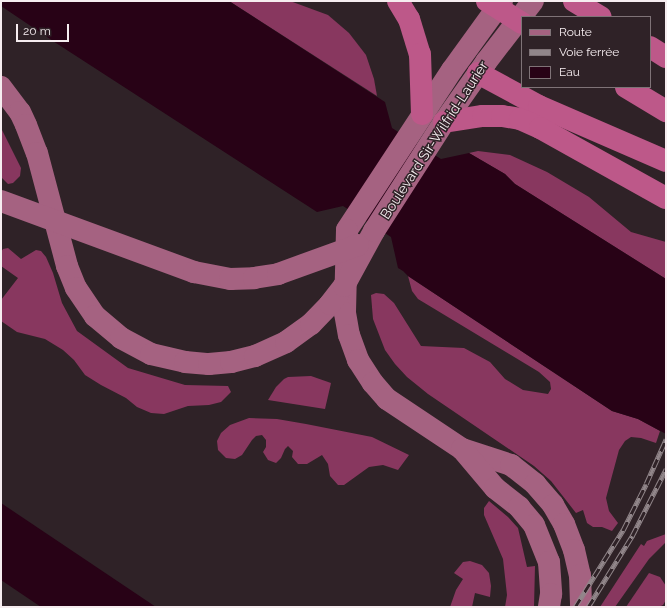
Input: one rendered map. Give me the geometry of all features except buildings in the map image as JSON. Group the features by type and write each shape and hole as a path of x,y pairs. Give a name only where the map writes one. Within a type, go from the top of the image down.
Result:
{"highway":[{"path":"398,1 409,20 420,54 422,114"},
{"path":"488,1 521,22"},
{"path":"574,1 599,16"},
{"path":"651,48 666,57"},
{"path":"478,73 539,106 666,161"},
{"path":"628,88 666,111"},
{"path":"444,122 493,116 520,119 540,128 666,198"}],"main road":[{"name":"Boulevard Sir-Wilfrid-Laurier","path":"462,449 395,405 373,383 358,360 349,335 345,313 344,286 350,232 408,135 471,41 502,1"},
{"name":"Boulevard Sir-Wilfrid-Laurier","path":"521,16 533,1"},
{"name":"Boulevard Sir-Wilfrid-Laurier","path":"344,286 372,236 444,122 491,55 521,16"},
{"path":"1,87 20,112 37,153 58,236 71,277 82,298 95,316 113,332 130,344 151,354 173,360 220,364 255,356 277,347 311,324 327,308 344,286"},
{"path":"1,201 170,264 213,277 230,279 254,278 285,272 314,260 350,232 372,236"},
{"path":"462,449 495,488 519,507 534,525 549,562 551,594 549,607"},
{"path":"462,449 511,465 535,484 553,505 564,524 574,550 580,575 580,607"}],"shaded area":[{"path":"229,1 290,1 328,15 349,33 366,55 374,79 377,96"},
{"path":"1,128 21,168 20,176 13,183 8,184 1,177"},
{"path":"478,151 510,155 547,172 589,197 631,232 666,242 666,279 515,184 505,174 469,153"},
{"path":"8,248 21,259 36,250 41,251 46,257 53,273 62,303 77,331 128,368 185,385 228,386 231,392 221,402 209,405 188,406 164,414 151,413 137,407 126,398 85,375 74,360 63,350 45,339 17,332 1,321 1,300 18,278 1,266 1,252 3,249"},
{"path":"408,276 612,411 638,419 660,431 656,443 641,438 631,437 625,441 619,450 606,498 609,511 618,523 612,531 602,527 593,527 587,523 583,510 576,513 551,481 534,466 428,394 407,377 395,364 385,350 373,319 371,295 376,293 384,294 394,303 421,346 464,348 490,362 505,379 523,390 548,394 551,389 550,382 539,372 418,299 412,291"},
{"path":"311,376 331,383 325,409 268,400 276,387 284,379 288,377"},
{"path":"249,418 277,419 372,437 409,455 398,470 383,465 369,467 344,485 338,485 330,476 328,464 322,455 307,464 298,464 292,457 293,451 288,446 281,458 276,463 268,460 263,452 266,447 266,440 262,435 256,436 252,440 242,455 235,459 226,458 218,450 217,441 221,433 230,425"},
{"path":"489,501 508,517 518,528 527,567 535,566 534,607 505,607 507,595 503,559 484,515 484,508"},
{"path":"666,534 666,542 649,559 615,607 600,607 641,544 644,546 647,541"},
{"path":"470,561 482,565 489,573 491,586 490,597 475,593 472,607 450,607 456,590 463,579 454,573 463,562"},
{"path":"649,573 660,577 666,586 666,600 663,605 659,607 626,607"}],"water":[{"path":"1,1 229,1 385,102 392,128 441,159 469,153 505,174 515,184 666,279 666,434 638,419 612,411 408,276 398,268 391,237 343,206 317,212 56,43 1,6"},
{"path":"1,503 156,607 41,607 1,580"}],"railway":[{"path":"575,607 623,530 666,439"},
{"path":"588,607 632,536 666,469"}]}
